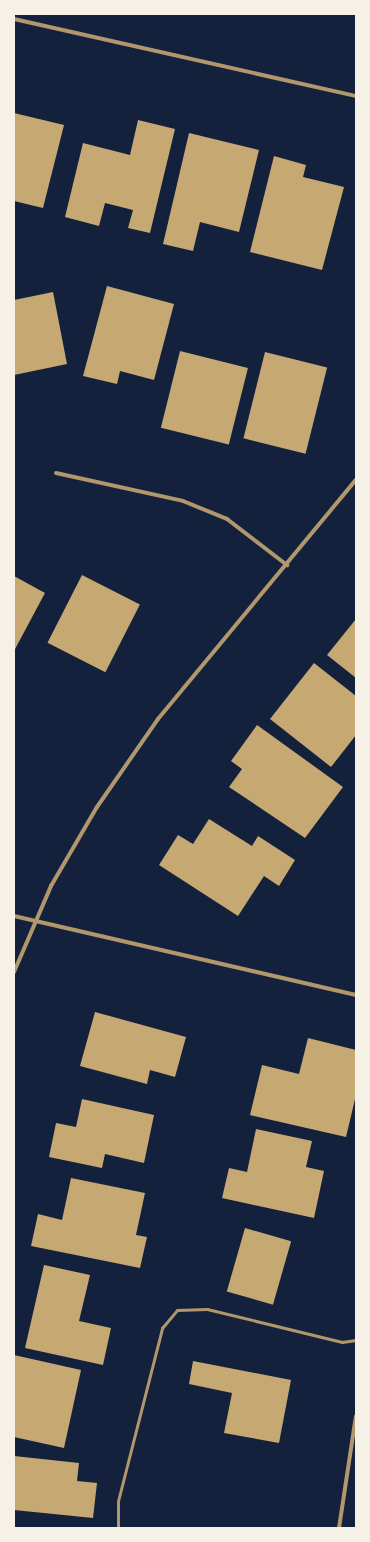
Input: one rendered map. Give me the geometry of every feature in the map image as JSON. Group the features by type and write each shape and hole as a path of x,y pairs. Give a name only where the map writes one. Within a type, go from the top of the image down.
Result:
{"street":[{"path":"14,19 356,96"},
{"path":"56,473 183,501 227,519 287,566"},
{"path":"14,972 51,886 97,807 158,719 287,566 356,480"},
{"path":"14,916 356,995"},
{"path":"339,1528 356,1416"}],"lane":[{"path":"118,1528 118,1501 162,1328 177,1310 207,1309 342,1342 356,1340"}],"building":[{"path":"14,113 64,125 43,208 14,201"},
{"path":"138,120 175,129 150,233 128,228 133,210 105,203 99,226 65,217 83,143 130,155"},
{"path":"189,133 259,150 239,232 200,222 193,251 163,244"},
{"path":"274,156 306,165 303,177 344,187 322,270 250,252"},
{"path":"107,286 174,304 154,380 120,371 117,384 83,376"},
{"path":"53,292 67,364 14,375 14,300"},
{"path":"180,351 248,368 229,445 161,428"},
{"path":"265,352 327,367 306,454 243,438"},
{"path":"82,575 140,605 105,672 47,643"},
{"path":"14,576 45,593 14,651"},
{"path":"356,619 356,678 327,655"},
{"path":"314,663 356,696 356,735 331,767 270,719"},
{"path":"257,725 343,787 305,838 229,787 242,769 231,761"},
{"path":"209,819 252,846 258,836 295,860 279,886 264,876 238,916 159,865 178,835 193,844"},
{"path":"95,1012 186,1037 175,1077 150,1070 147,1084 80,1066"},
{"path":"308,1038 356,1050 356,1095 346,1137 250,1115 262,1065 299,1074"},
{"path":"82,1099 154,1115 144,1163 105,1154 102,1168 49,1157 56,1123 76,1127"},
{"path":"256,1129 312,1141 306,1167 324,1171 314,1218 222,1198 229,1168 247,1172"},
{"path":"71,1178 145,1193 136,1235 147,1237 140,1268 31,1246 38,1214 62,1220"},
{"path":"245,1228 291,1241 273,1305 227,1291"},
{"path":"44,1265 90,1275 79,1321 111,1328 103,1365 25,1348"},
{"path":"14,1355 81,1370 64,1448 14,1437"},
{"path":"193,1361 291,1380 279,1443 224,1433 232,1393 189,1384"},
{"path":"14,1456 79,1463 77,1481 97,1483 93,1518 14,1510"}]}
